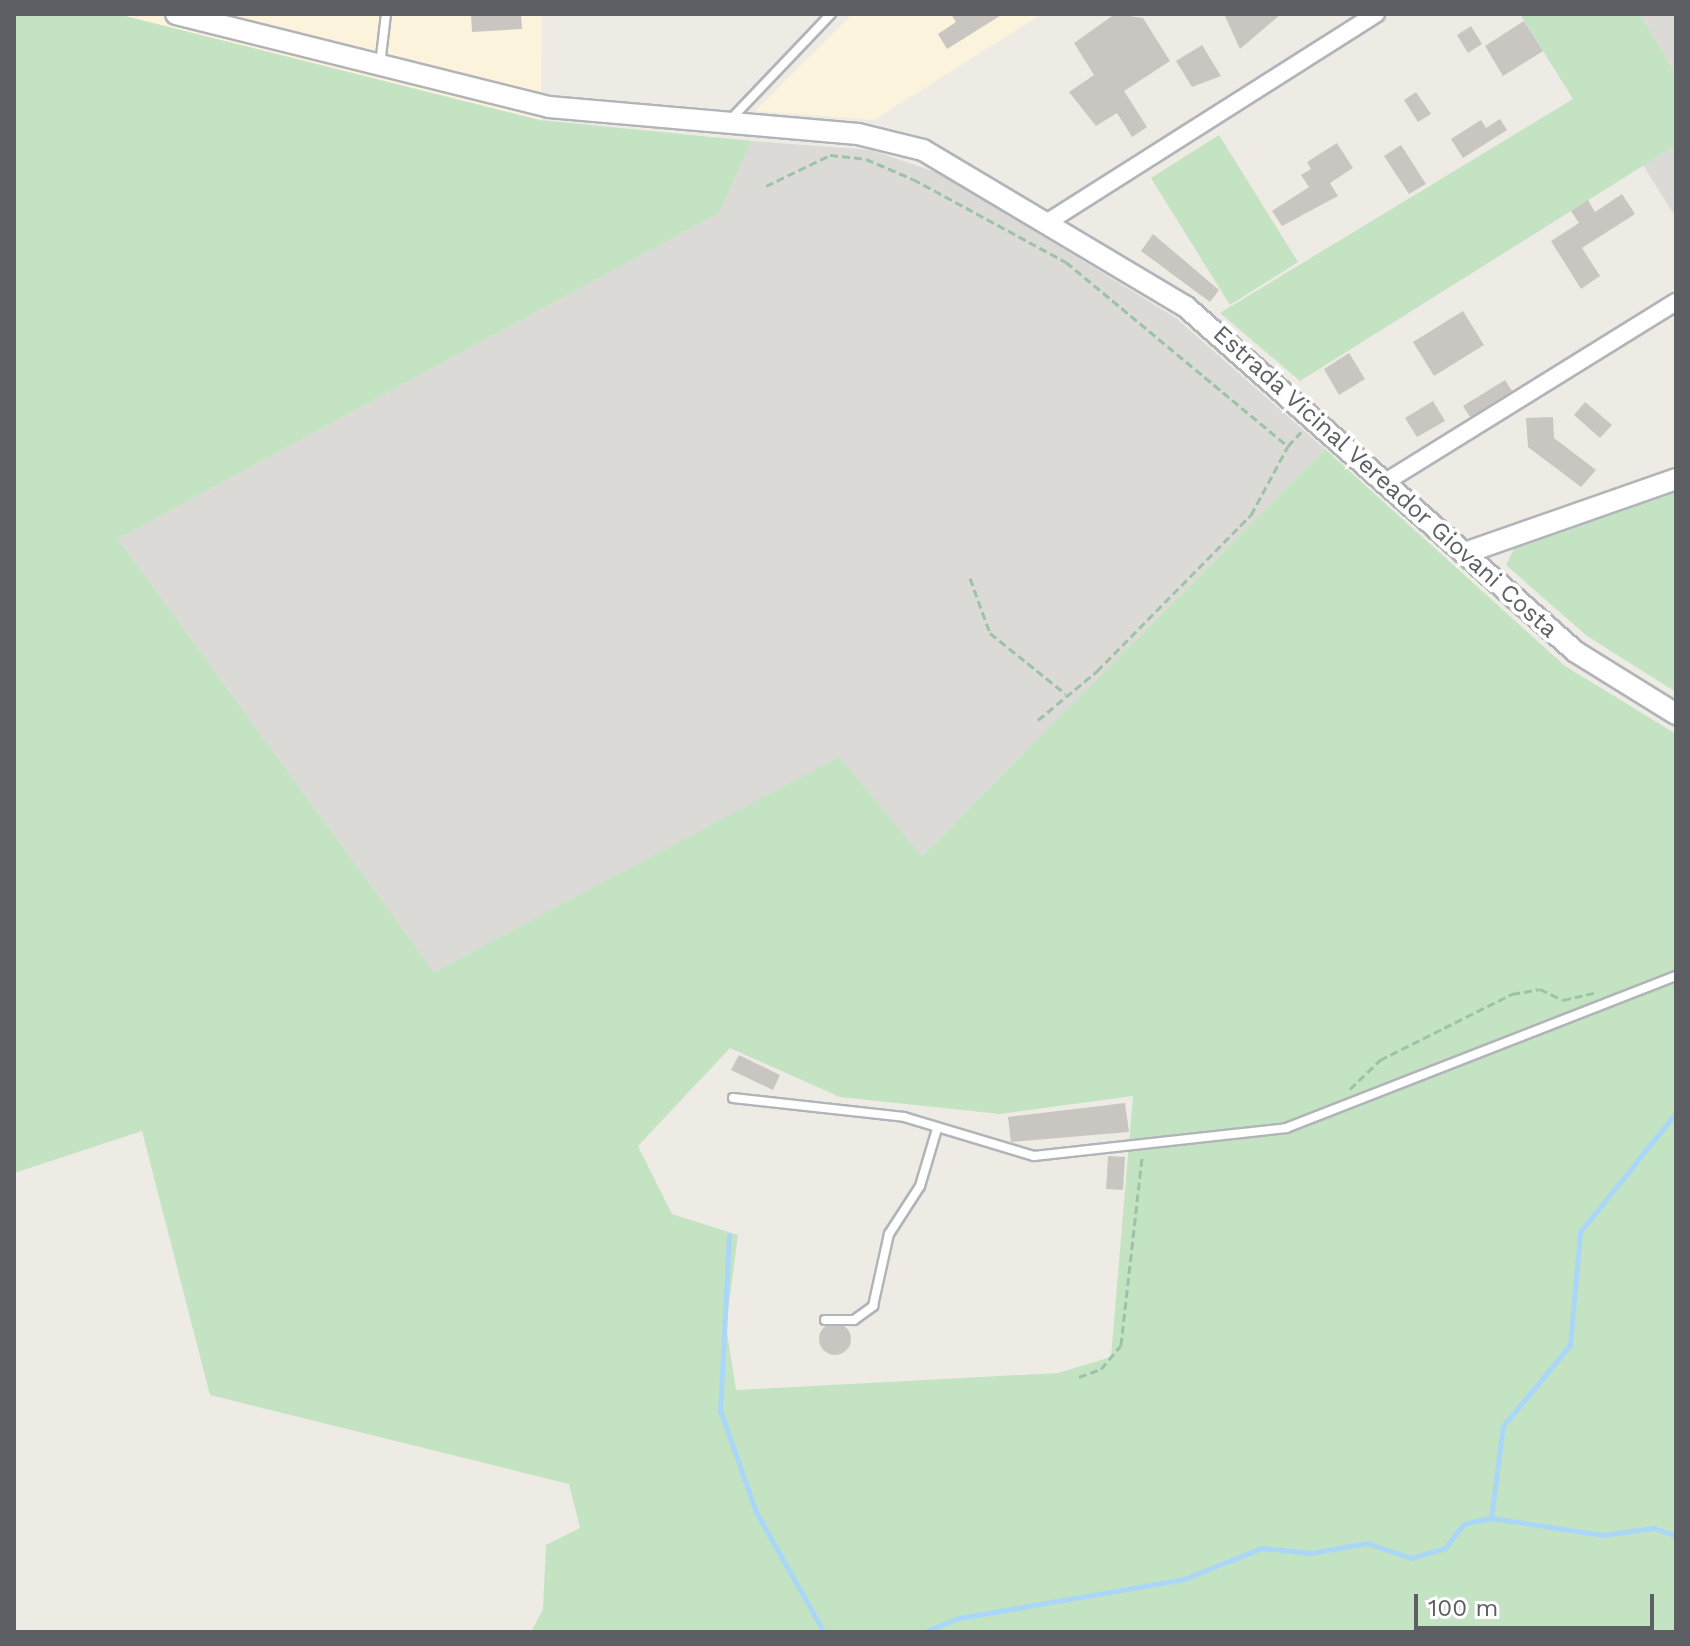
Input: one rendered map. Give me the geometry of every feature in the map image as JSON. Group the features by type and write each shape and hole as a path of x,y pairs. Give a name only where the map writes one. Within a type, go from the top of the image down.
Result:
{"street":[{"name":"Estrada Vicinal Vereador Giovani Costa","path":"176,14 549,107 896,141 1051,220 1185,306 1322,421 1576,652 1676,714"},
{"path":"1051,220 1376,14"},
{"path":"1387,481 1676,302"},
{"path":"1465,553 1676,479"}],"lane":[{"path":"380,66 386,14"},
{"path":"726,124 761,80 831,14"},
{"path":"733,1098 904,1117 1034,1156 1286,1128 1334,1114 1676,976"},
{"path":"825,1320 854,1320 873,1306 889,1234 920,1186 937,1129"}],"path":[{"path":"766,186 830,155 866,159 913,179 1066,262 1288,446"},
{"path":"1038,720 1257,509 1288,446 1322,421"},
{"path":"970,578 990,633 1066,694"},
{"path":"1334,1114 1366,1070 1512,994 1540,989 1563,1000 1605,991"},
{"path":"1079,1377 1101,1369 1121,1345 1128,1234 1144,1145"}],"shaded area":[{"path":"117,14 542,14 541,120 505,112"},
{"path":"852,14 1042,14 874,120 755,111"},
{"path":"1640,14 1676,14 1676,75"},
{"path":"752,141 871,150 941,174 1176,318 1325,449 922,856 839,758 434,972 118,539 719,213"},
{"path":"1676,145 1676,218 1643,165"}],"green space":[{"path":"14,14 117,14 540,120 752,141 719,213 118,539 434,972 839,757 922,856 1325,449 1565,666 1676,734 1676,1632 531,1632 543,1609 546,1545 580,1528 569,1484 210,1395 142,1131 14,1173","holes":["730,1048 840,1097 1000,1114 1133,1096 1111,1357 1058,1373 736,1390 726,1326 738,1235 672,1214 638,1146"]},
{"path":"1520,14 1640,14 1676,75 1676,145 1300,381 1220,313 1573,99"},
{"path":"1219,135 1298,262 1230,305 1151,178"},
{"path":"1676,492 1676,692 1587,636 1506,565 1514,549"}],"building":[{"path":"471,14 521,14 522,29 472,32"},
{"path":"951,14 1003,14 947,49 938,34 956,22"},
{"path":"1115,14 1143,18 1170,61 1124,91 1147,127 1132,137 1117,113 1096,126 1069,92 1094,75 1074,43"},
{"path":"1224,14 1281,14 1240,49"},
{"path":"1524,21 1543,51 1503,76 1485,46"},
{"path":"1471,26 1482,44 1468,53 1457,35"},
{"path":"1202,45 1221,76 1192,87 1176,61"},
{"path":"1416,92 1431,114 1418,122 1404,100"},
{"path":"1500,119 1507,130 1463,158 1451,139 1481,120 1486,128"},
{"path":"1337,143 1353,168 1330,183 1338,196 1282,226 1272,211 1309,187 1301,175 1311,169 1307,162"},
{"path":"1401,145 1426,184 1409,194 1384,156"},
{"path":"1622,194 1635,214 1582,248 1600,276 1581,289 1551,241 1579,223 1571,211 1588,200 1595,212"},
{"path":"1153,234 1219,290 1210,302 1141,251"},
{"path":"1463,311 1484,345 1434,376 1413,342"},
{"path":"1349,353 1365,379 1339,395 1324,369"},
{"path":"1505,380 1512,391 1470,417 1463,406"},
{"path":"1433,401 1445,421 1417,437 1405,418"},
{"path":"1585,402 1612,425 1600,438 1574,415"},
{"path":"1553,417 1554,438 1596,470 1581,487 1528,447 1526,418"},
{"path":"739,1055 780,1075 773,1090 731,1070"},
{"path":"1125,1103 1129,1132 1011,1142 1008,1117"},
{"path":"1108,1156 1125,1157 1123,1190 1106,1189"},
{"path":"835,1323 846,1328 851,1339 846,1350 835,1355 824,1350 819,1339 824,1328"}],"waterway":[{"path":"1491,1518 1503,1426 1570,1345 1580,1232 1675,1114"},
{"path":"729,1235 720,1410 756,1512 824,1632"},
{"path":"924,1632 959,1618 1184,1579 1262,1548 1311,1553 1367,1543 1411,1558 1445,1548 1464,1524 1491,1518 1603,1535 1654,1528 1676,1536"}]}
